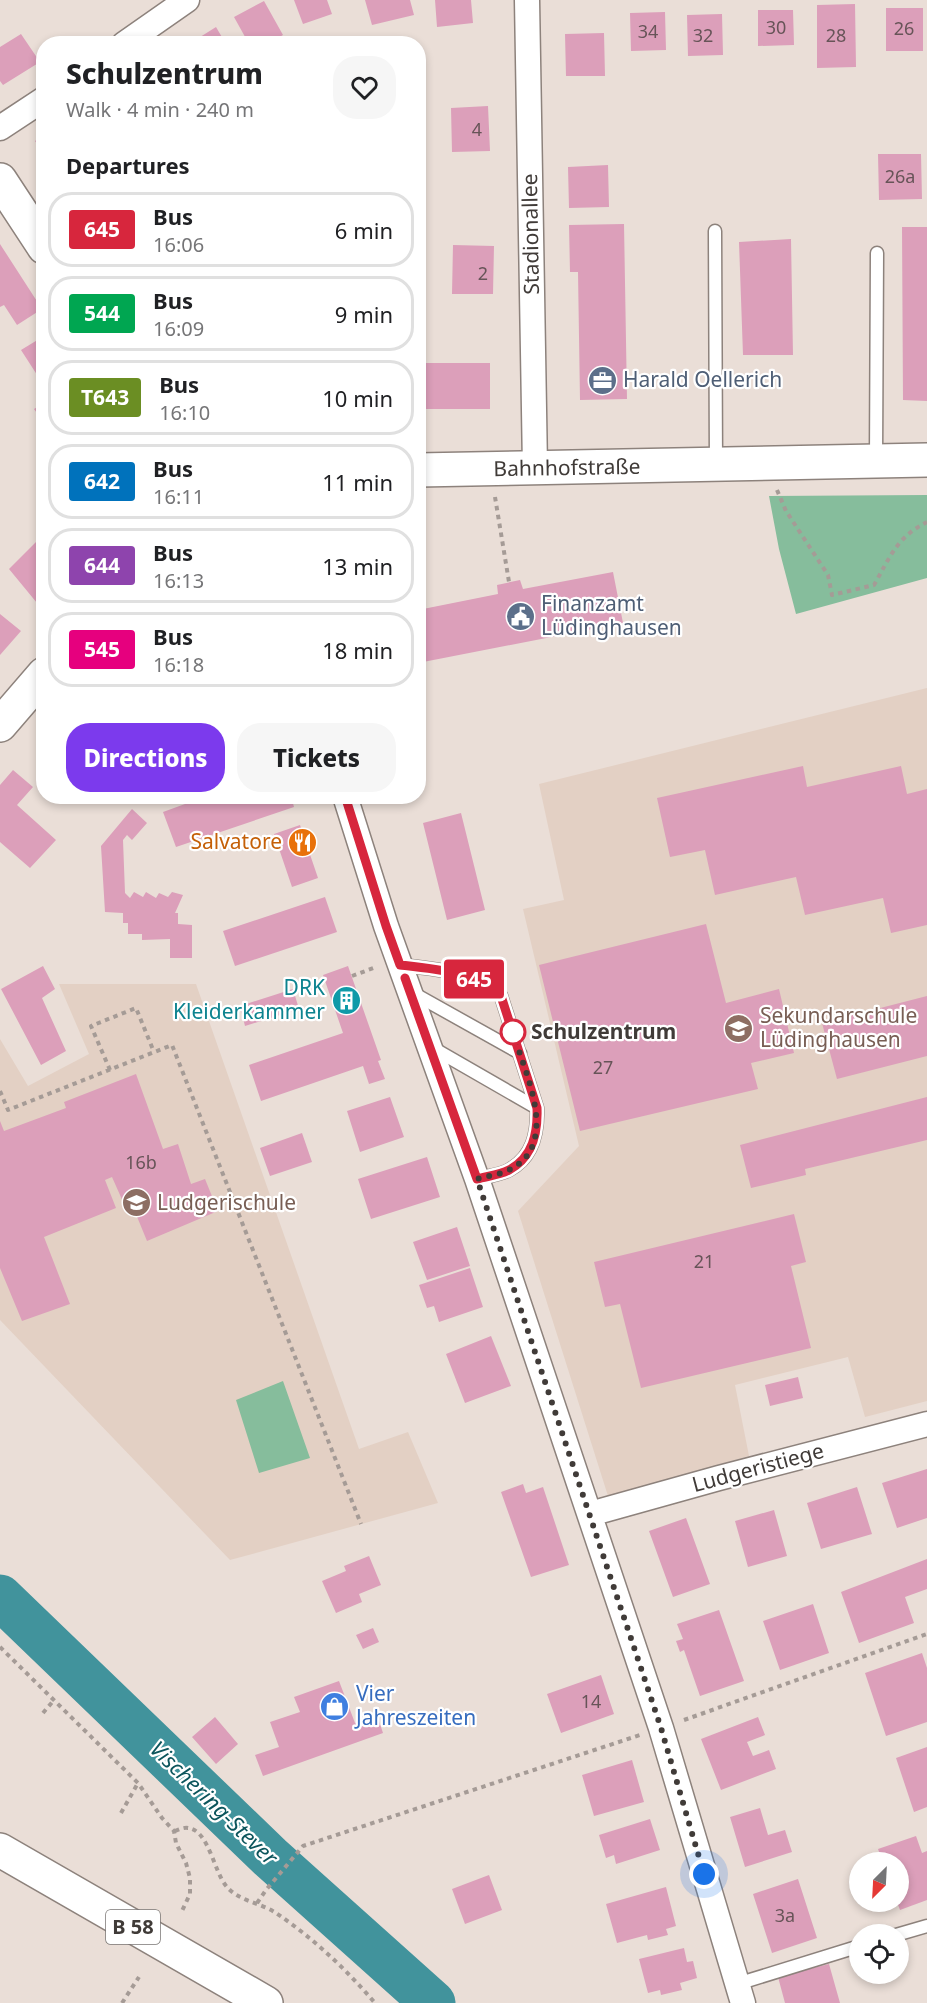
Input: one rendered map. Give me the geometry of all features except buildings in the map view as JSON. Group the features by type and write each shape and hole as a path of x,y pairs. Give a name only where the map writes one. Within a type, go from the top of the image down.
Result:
{"main road":[{"path":"0,180 36,235"},
{"name":"Bahnhofstraße","path":"426,470 716,466 927,460"},
{"path":"0,725 36,683"},
{"name":"B 58","path":"0,1850 267,2003"}],"street":[{"path":"135,36 187,0"},
{"name":"Stadionallee","path":"527,0 535,468"},
{"path":"0,128 36,104"},
{"path":"348,804 386,926 477,1179 661,1728 740,1993"},
{"name":"Ludgeristiege","path":"590,1514 927,1424"}],"lane":[{"path":"715,231 716,466"},
{"path":"876,462 877,253"},
{"path":"400,965 453,973 487,985 501,996 537,1108 537,1126 533,1144 524,1159 509,1170 477,1179"},
{"path":"409,991 520,1053"},
{"path":"430,1047 537,1108"},
{"path":"909,1931 927,1926"},
{"path":"740,1993 849,1950"}],"path":[{"path":"766,465 786,512 828,575 832,595 874,585 900,540 911,530 927,522"},
{"path":"491,469 508,582"},
{"path":"110,1070 91,1026 136,1008 154,1053"},
{"path":"0,1091 9,1110 172,1045 361,1524"},
{"path":"257,1903 303,1846 661,1728 927,1634"},
{"path":"0,1647 138,1783 174,1831 176,1843 186,1863 190,1878 190,1894 181,1913"},
{"path":"43,1713 54,1700"},
{"path":"120,1813 138,1783"},
{"path":"174,1831 189,1828 202,1834 226,1886 235,1894 257,1903 296,1928 351,1975 375,2003"},
{"path":"122,2003 140,1977"}],"shaded area":[{"name":"Sekundarschule Lüdinghausen","path":"927,688 927,1401 865,1417 848,1357 735,1385 749,1456 608,1496 518,1211 579,1146 523,909 564,900 539,784"},
{"name":"Ludgerischule","path":"59,984 196,984 359,1449 408,1432 438,1503 230,1560 0,1320 0,1039 28,1086 89,1054"}],"green space":[{"path":"927,495 927,578 796,614 779,549 769,496"},
{"path":"283,1381 310,1458 259,1473 236,1400"}],"waterway":[{"name":"Vischering-Stever","path":"0,1597 270,1857 433,2003"}],"bus line":[{"name":"645","path":"348,804 400,965 428,968 469,977 487,985 501,996 537,1108 537,1126 533,1144 524,1159 509,1170 477,1179 405,978"}],"place":[{"name":"Harald Oellerich","path":"602,380"},
{"name":"Finanzamt Lüdinghausen","path":"520,616"},
{"name":"Salvatore","path":"303,842"},
{"name":"DRK Kleiderkammer","path":"346,1000"},
{"name":"Sekundarschule Lüdinghausen","path":"739,1028"},
{"name":"Schulzentrum","path":"513,1032"},
{"name":"Ludgerischule","path":"136,1203"},
{"name":"Vier Jahreszeiten","path":"335,1706"}],"route":[{"path":"513,1032 537,1108 537,1126 533,1144 524,1159 509,1170 477,1179 661,1728 704,1874"}]}
